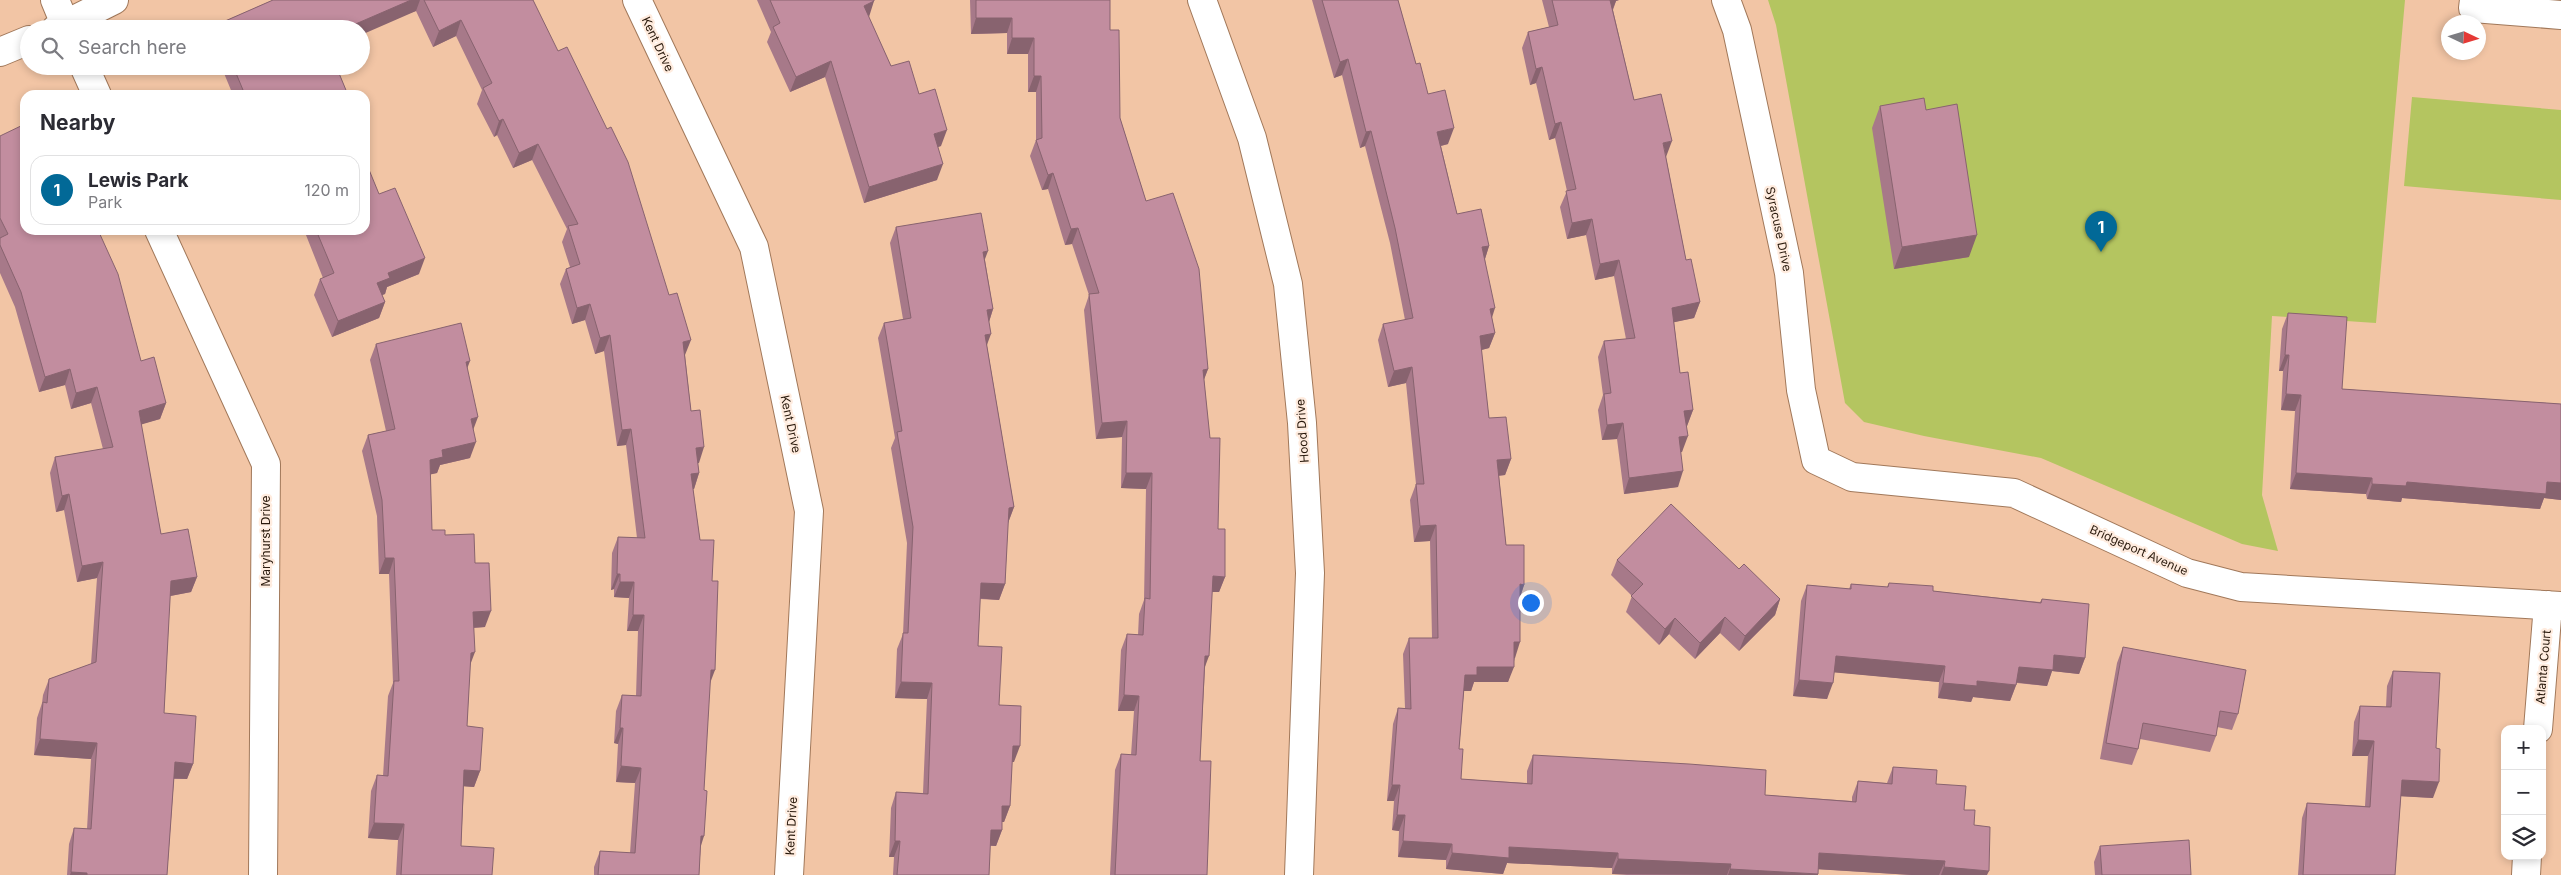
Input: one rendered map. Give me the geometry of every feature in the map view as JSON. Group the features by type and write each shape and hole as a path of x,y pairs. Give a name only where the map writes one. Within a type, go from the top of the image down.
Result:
{"street":[{"path":"56,0 61,20"},
{"path":"78,20 114,0"},
{"name":"Kent Drive","path":"637,0 754,246 810,511 789,875"},
{"name":"Hood Drive","path":"1202,0 1252,138 1288,284 1302,423 1310,573 1299,875"},
{"name":"Syracuse Drive","path":"1726,0 1737,30 1789,273 1801,390 1816,460"},
{"path":"2474,0 2473,8 2561,15"},
{"path":"0,52 20,44"},
{"path":"88,75 95,90"},
{"name":"Maryhurst Drive","path":"161,235 266,464 263,875"},
{"name":"Bridgeport Avenue","path":"1816,460 1852,477 2014,493 2187,573 2241,587 2554,605"},
{"name":"Atlanta Court","path":"2539,725 2554,605"},
{"path":"2526,875 2527,860"}],"green space":[{"path":"1768,0 2405,0 2376,323 2272,316 2262,495 2278,551 2242,544 2041,458 1924,436 1864,422 1845,403 1776,25"},
{"path":"2412,97 2561,110 2561,200 2404,186"}],"building":[{"path":"273,0 411,0 365,20 227,20"},
{"path":"424,0 533,0 558,51 567,47 607,129 611,127 628,162 669,295 677,293 691,340 683,342 691,411 700,410 704,447 696,448 699,473 691,474 700,540 714,540 712,581 718,581 715,670 711,670 704,790 707,791 704,836 701,836 699,875 598,875 600,851 635,853 641,768 621,766 623,728 620,728 622,695 641,696 644,615 633,615 634,582 620,582 620,574 617,574 618,537 645,538 631,429 622,430 610,335 600,338 590,304 577,308 566,269 580,264 568,226 578,224 538,144 519,153 503,119 499,121 483,88 492,83 461,20 439,31"},
{"path":"770,0 874,0 864,6 891,66 909,61 919,94 935,89 947,130 934,134 943,164 869,187 831,61 796,77 773,27 780,23"},
{"path":"976,0 1110,0 1110,30 1119,30 1120,118 1146,201 1173,193 1199,269 1208,369 1203,370 1210,438 1220,438 1218,529 1225,529 1225,577 1213,576 1209,656 1205,656 1200,761 1211,761 1207,875 1115,875 1121,754 1136,755 1139,696 1124,695 1127,634 1143,635 1145,598 1150,599 1152,473 1126,473 1127,421 1102,423 1089,294 1099,293 1078,228 1071,229 1053,173 1048,175 1036,140 1042,138 1041,76 1034,76 1034,38 1012,38 1012,18 976,18"},
{"path":"1322,0 1398,0 1416,64 1420,63 1428,94 1445,90 1454,128 1437,132 1457,214 1481,209 1489,246 1482,247 1495,308 1490,309 1495,333 1480,336 1489,418 1506,417 1511,459 1497,460 1506,545 1524,545 1524,585 1520,584 1520,642 1514,642 1514,667 1477,667 1477,675 1465,675 1459,749 1463,749 1461,779 1532,784 1533,755 1689,764 1766,770 1765,795 1856,802 1858,781 1892,784 1893,767 1937,770 1936,784 1966,786 1964,810 1975,810 1974,825 1990,827 1989,871 1944,867 1945,861 1819,853 1818,874 1730,869 1731,864 1618,859 1618,853 1509,847 1509,858 1452,853 1452,844 1403,841 1405,815 1397,815 1400,785 1392,785 1398,708 1411,709 1409,638 1438,638 1436,525 1420,526 1416,484 1424,484 1412,367 1394,371 1383,324 1413,318 1395,228 1371,131 1366,132 1348,59 1340,62"},
{"path":"1552,0 1610,0 1634,100 1661,94 1672,141 1663,143 1686,260 1691,259 1700,302 1672,308 1680,373 1688,372 1693,410 1684,411 1688,436 1679,437 1683,471 1629,478 1623,423 1607,425 1604,394 1611,393 1604,341 1635,338 1619,260 1600,264 1592,219 1572,223 1566,191 1576,189 1561,122 1555,124 1542,67 1536,69 1528,32 1558,25"},
{"path":"237,75 340,75 346,90 243,90"},
{"path":"1924,98 1926,110 1957,104 1977,235 1902,247 1880,106"},
{"path":"20,126 20,235 100,235 118,274 141,361 154,357 166,403 139,411 161,534 188,529 197,577 171,581 164,713 196,716 193,764 175,762 167,875 87,875 87,873 71,872 74,828 91,829 97,743 40,739 43,702 47,703 49,679 96,662 103,562 82,566 69,494 62,496 55,457 113,447 97,387 76,393 70,369 45,377 21,292 0,245 0,238 8,234 0,218 0,136"},
{"path":"370,172 379,194 395,188 425,258 388,273 390,278 377,283 385,302 338,321 320,279 334,273 318,235 370,235"},
{"path":"981,213 988,251 983,252 993,309 987,310 991,334 985,335 1014,507 1009,508 1005,584 981,583 978,646 1002,647 999,705 1021,706 1020,746 1013,746 1010,806 1002,806 1002,830 991,830 989,875 897,875 900,841 895,841 896,792 928,794 932,683 901,682 903,633 908,633 913,527 897,432 902,431 884,323 911,318 896,227"},
{"path":"2288,313 2347,317 2342,389 2561,404 2561,483 2547,482 2546,494 2407,482 2406,486 2372,484 2372,478 2296,473 2301,395 2286,394 2289,355 2285,355"},
{"path":"461,323 470,361 466,362 478,417 471,419 476,442 442,450 443,457 430,460 432,530 445,530 445,535 474,534 475,563 489,563 491,611 473,612 475,652 471,653 467,726 483,728 480,771 464,770 461,846 494,848 492,875 401,875 404,824 374,823 377,775 388,776 394,681 399,681 394,558 385,558 382,500 368,435 395,429 376,344"},
{"path":"1671,504 1739,569 1744,564 1780,599 1745,636 1725,617 1700,643 1675,618 1665,629 1631,596 1643,584 1617,560"},
{"path":"1889,583 1933,586 1933,591 2041,603 2042,599 2089,604 2085,658 2054,655 2053,670 2019,667 2016,685 1977,681 1977,686 1943,683 1945,666 1836,656 1833,683 1799,680 1807,585 1851,589 1851,584 1888,587"},
{"path":"2123,647 2246,670 2238,714 2220,711 2216,736 2143,723 2138,749 2106,743"},
{"path":"2393,671 2440,673 2436,748 2440,749 2439,782 2402,780 2395,875 2303,875 2307,803 2370,807 2374,741 2358,740 2360,706 2391,707"},
{"path":"2189,840 2191,875 2102,875 2100,846"}],"place":[{"name":"Lewis Park","path":"2101,252"}]}
